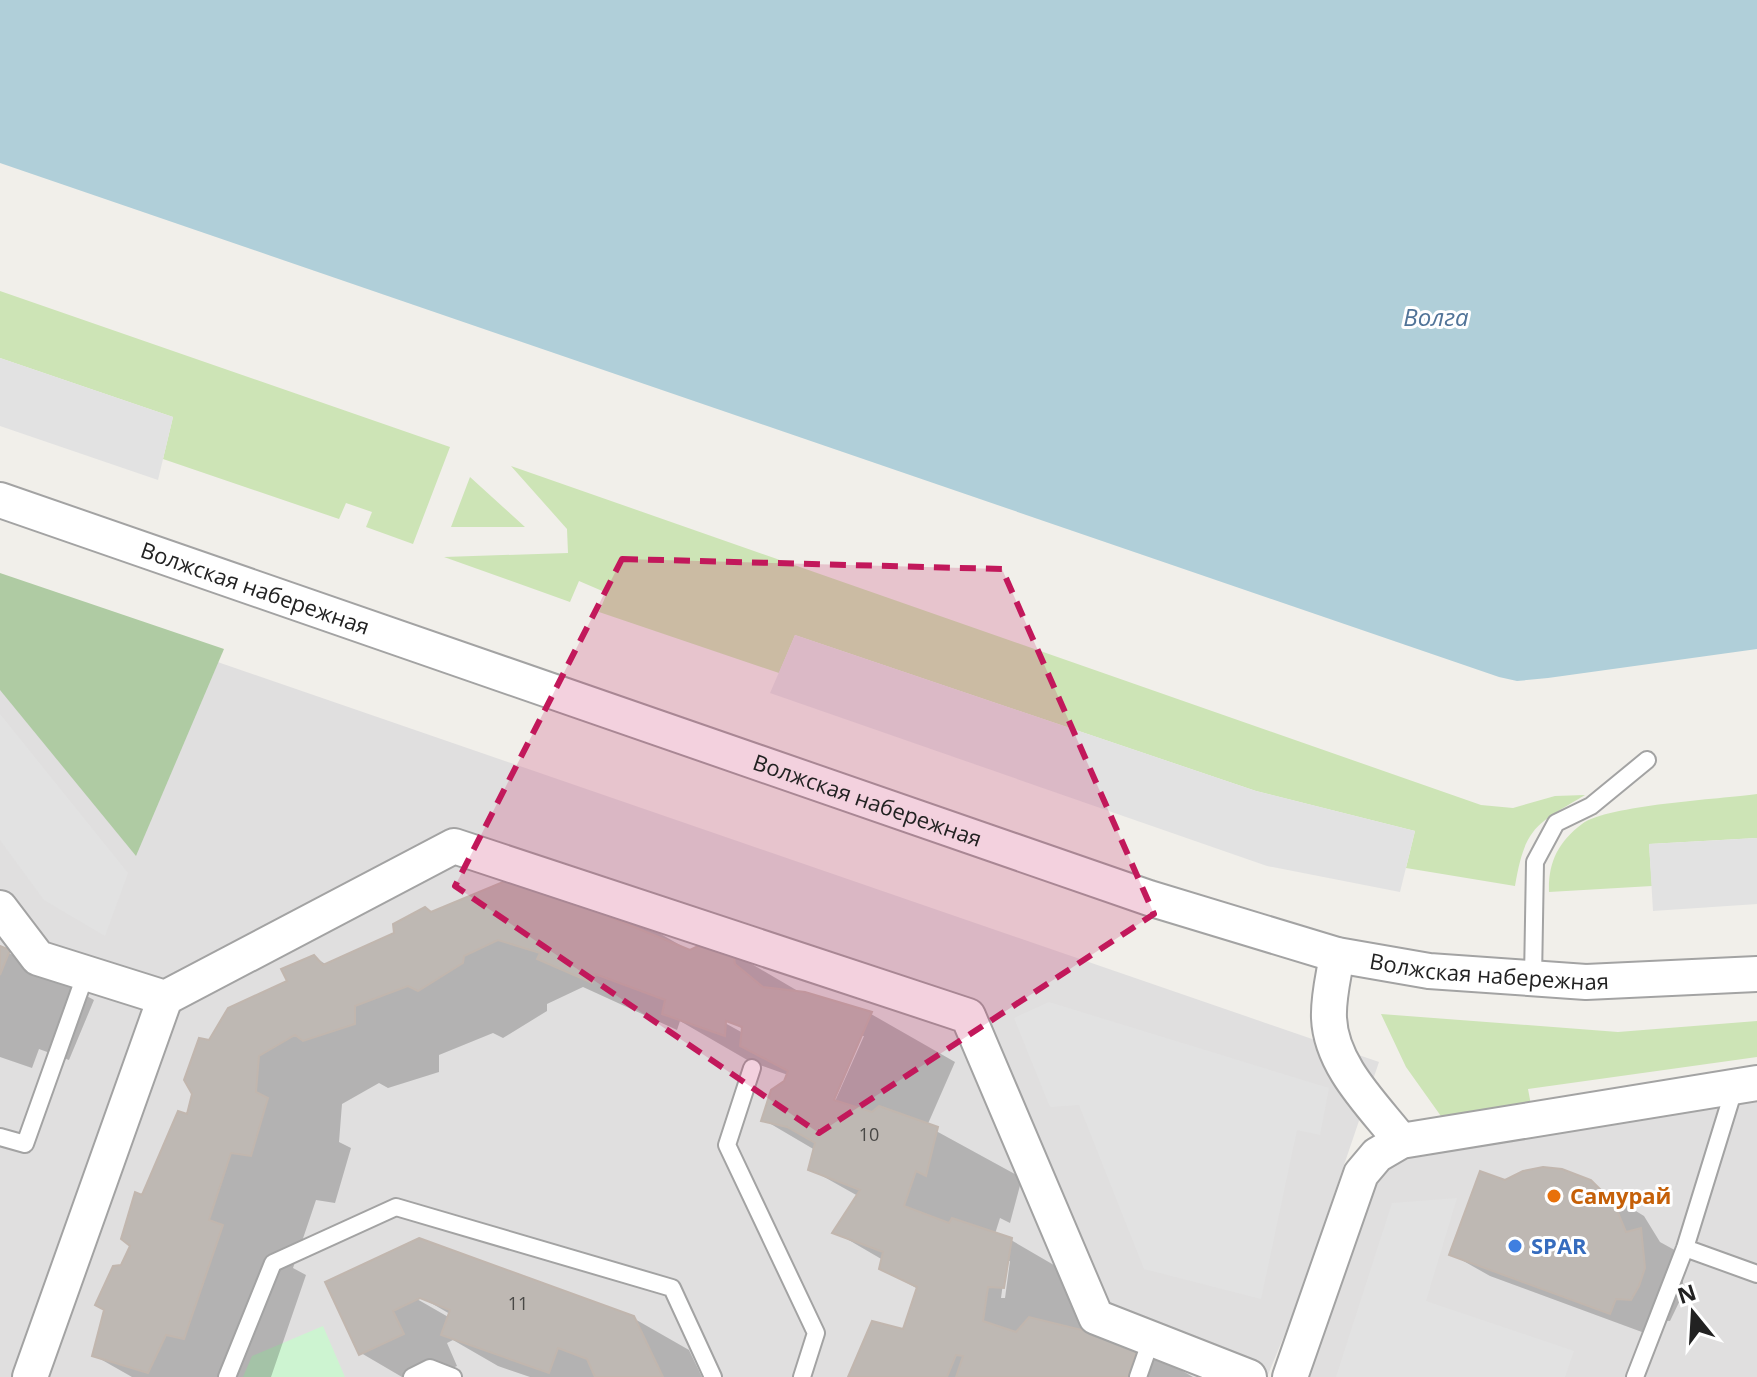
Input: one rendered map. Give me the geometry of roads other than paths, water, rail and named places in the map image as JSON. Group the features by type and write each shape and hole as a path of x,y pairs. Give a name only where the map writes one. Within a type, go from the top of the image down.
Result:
{"street":[{"name":"Волжская набережная","path":"0,500 1119,888 1337,955 1429,971 1586,982 1757,974"},
{"path":"30,1377 165,998 454,846 968,1016 1096,1317 1152,1336 1249,1377"},
{"path":"0,908 38,958 165,998"},
{"path":"1337,955 1329,1014 1331,1035 1342,1064 1401,1141"},
{"path":"1290,1377 1361,1174 1377,1155 1401,1141 1746,1084"}],"lane":[{"path":"1533,979 1535,862 1556,823 1591,806 1647,760"},
{"path":"0,1137 25,1144 86,973"},
{"path":"752,1068 727,1145 816,1333 802,1377"},
{"path":"1635,1377 1746,1084"},
{"path":"227,1377 273,1263 396,1207 672,1288 713,1377"},
{"path":"1685,1248 1757,1274"},
{"path":"1138,1377 1152,1336"},
{"path":"412,1377 430,1368 453,1377"}],"water":[{"name":"Волга","path":"0,0 1757,0 1757,649 1548,678 1517,681 1499,677 0,163"}],"place":[{"name":"Самурай","path":"1554,1196"},
{"name":"SPAR","path":"1515,1246"}]}
